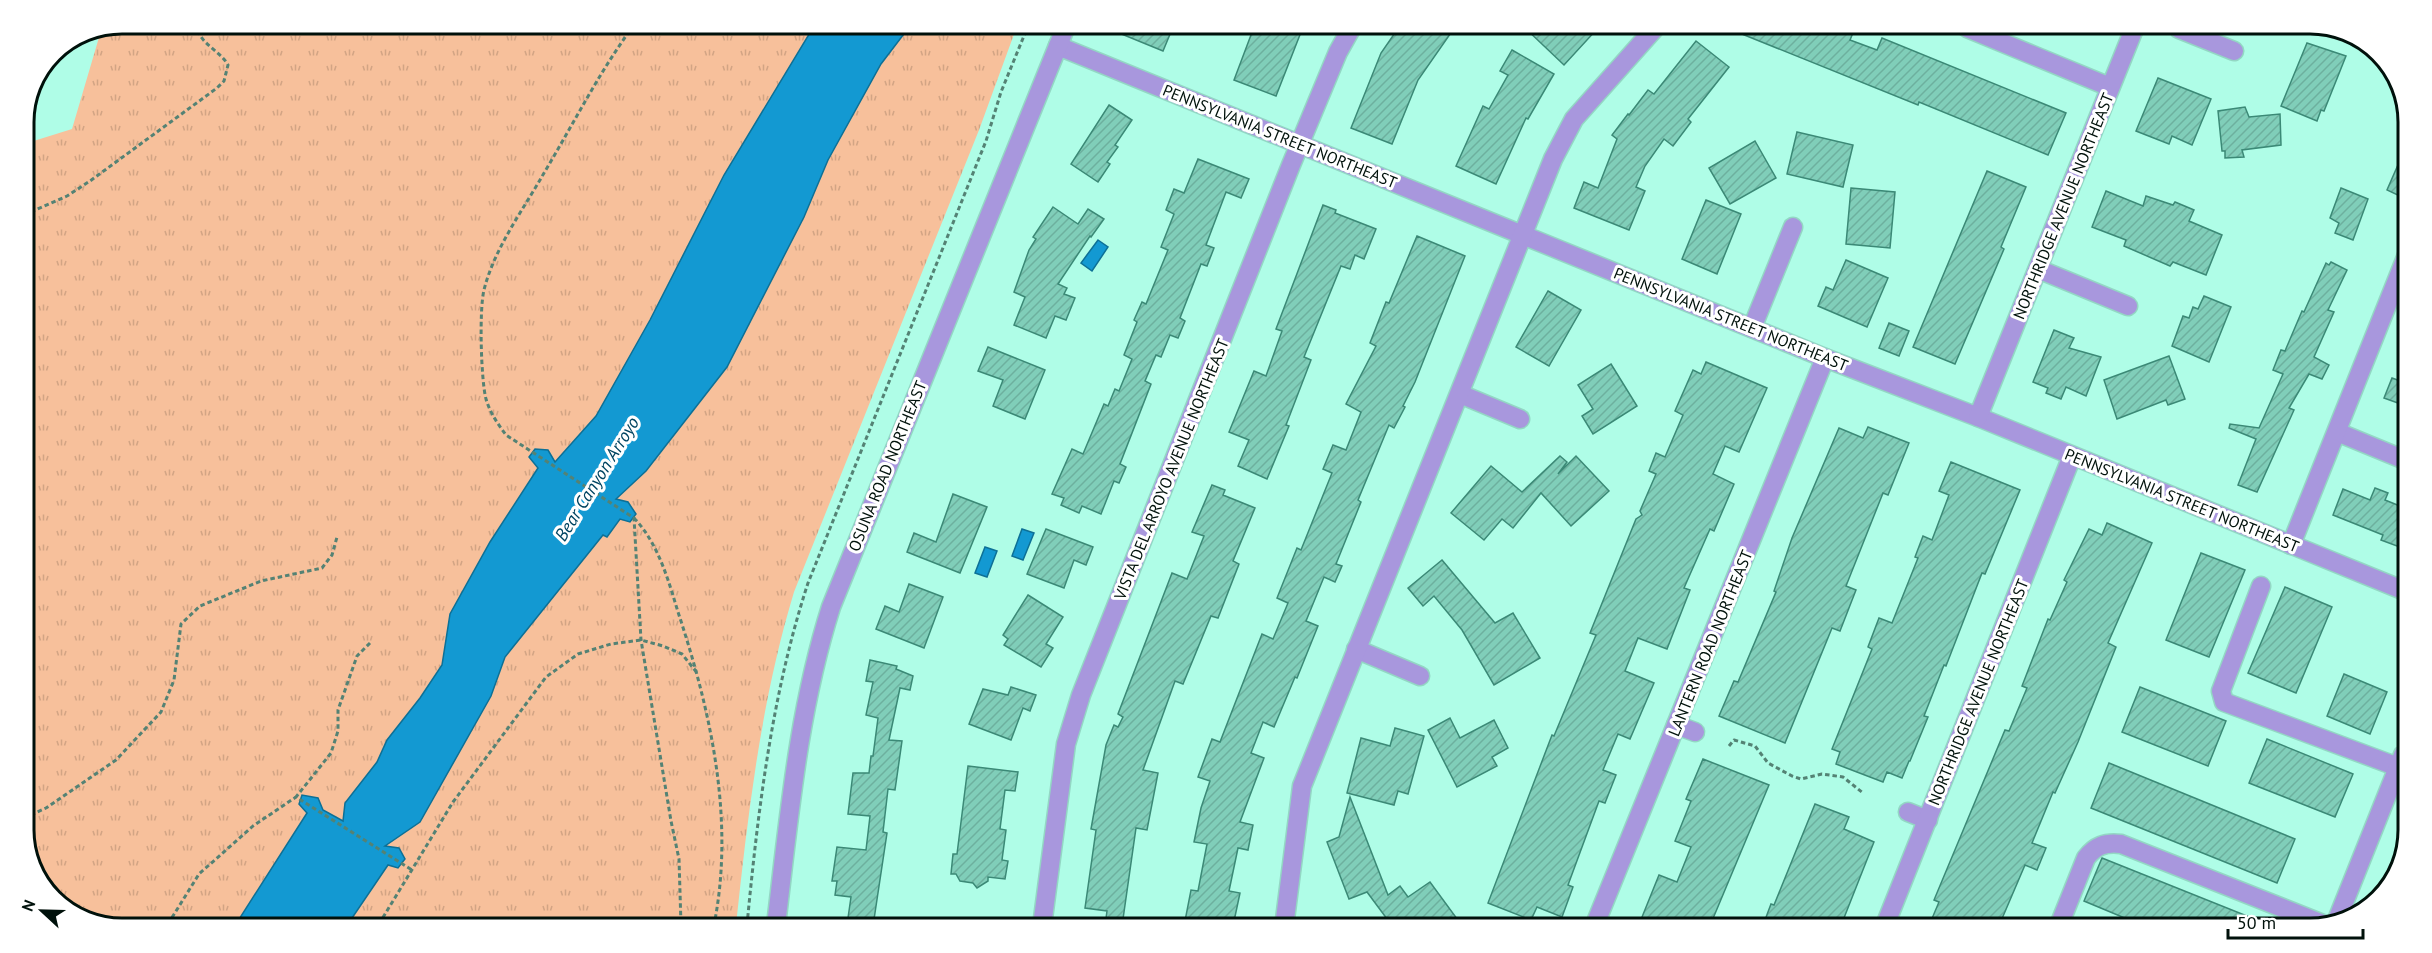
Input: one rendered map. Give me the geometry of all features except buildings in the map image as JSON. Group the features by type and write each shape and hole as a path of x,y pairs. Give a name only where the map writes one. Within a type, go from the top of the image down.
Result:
{"street":[{"name":"OSUNA ROAD NORTHEAST","path":"777,919 804,710 827,617 1063,34"},
{"name":"VISTA DEL ARROYO AVENUE NORTHEAST","path":"1043,919 1064,755 1081,695 1300,144 1338,52 1348,34"},
{"path":"1285,919 1302,786 1553,159 1574,119 1650,34"},
{"path":"1982,34 2110,87"},
{"name":"NORTHRIDGE AVENUE NORTHEAST","path":"1978,417 2132,34"},
{"path":"2192,34 2234,51"},
{"name":"PENNSYLVANIA STREET NORTHEAST","path":"1058,46 2398,588"},
{"path":"1752,328 1793,228"},
{"path":"2038,269 2127,306"},
{"path":"2291,545 2397,280"},
{"name":"LANTERN ROAD NORTHEAST","path":"1597,919 1826,358"},
{"path":"1460,394 1520,419"},
{"path":"2337,432 2397,457"},
{"name":"NORTHRIDGE AVENUE NORTHEAST","path":"1888,919 2072,456"},
{"path":"2261,586 2221,691 2224,702 2398,760"},
{"path":"1356,649 1420,676"},
{"path":"1676,725 1695,732"},
{"path":"2340,913 2398,769"},
{"path":"1908,812 1928,820"},
{"path":"2062,919 2086,858 2093,849 2108,843 2121,844 2310,919"}],"path":[{"path":"34,211 67,196 90,181 224,81 228,65 200,34"},
{"path":"628,34 580,108 506,238 488,278 482,305 483,374 486,399 506,435 634,518 648,532 668,579 699,674 718,778 721,831 720,892 715,919"},
{"path":"748,919 774,715 794,628 808,583 986,141 1001,92 1025,34"},
{"path":"634,518 641,640 679,859 681,919"},
{"path":"35,813 46,808 116,760 161,712 174,680 181,624 200,606 261,581 322,568 332,555 337,537"},
{"path":"382,919 453,802 546,677 578,654 611,644 641,640 682,654 699,674"},
{"path":"169,919 199,874 252,826 296,797 331,753 338,731 338,710 357,656 370,643"},
{"path":"1730,746 1734,740 1755,746 1768,763 1801,779 1822,774 1843,777 1863,793"},
{"path":"296,797 412,870"}],"green space":[{"path":"123,34 1014,34 979,130 794,592 764,716 745,841 737,919 123,919 94,914 74,904 72,902 72,881 51,881 41,864 35,836 34,141 72,129 99,38"}],"water":[{"name":"Bear Canyon Arroyo","path":"809,34 904,34 881,64 828,160 804,217 727,367 646,471 616,499 628,502 636,514 630,522 620,519 607,537 603,535 505,657 491,696 420,822 385,846 399,848 405,859 398,868 388,865 351,919 239,919 307,813 299,804 302,795 318,798 323,810 343,821 345,803 377,762 387,740 442,665 450,614 490,542 538,468 529,457 535,449 548,450 555,462 596,416 650,320 724,175"},
{"path":"1098,240 1108,247 1092,271 1081,263"},
{"path":"1022,529 1034,533 1023,560 1012,556"},
{"path":"985,547 997,551 987,577 975,573"}]}
